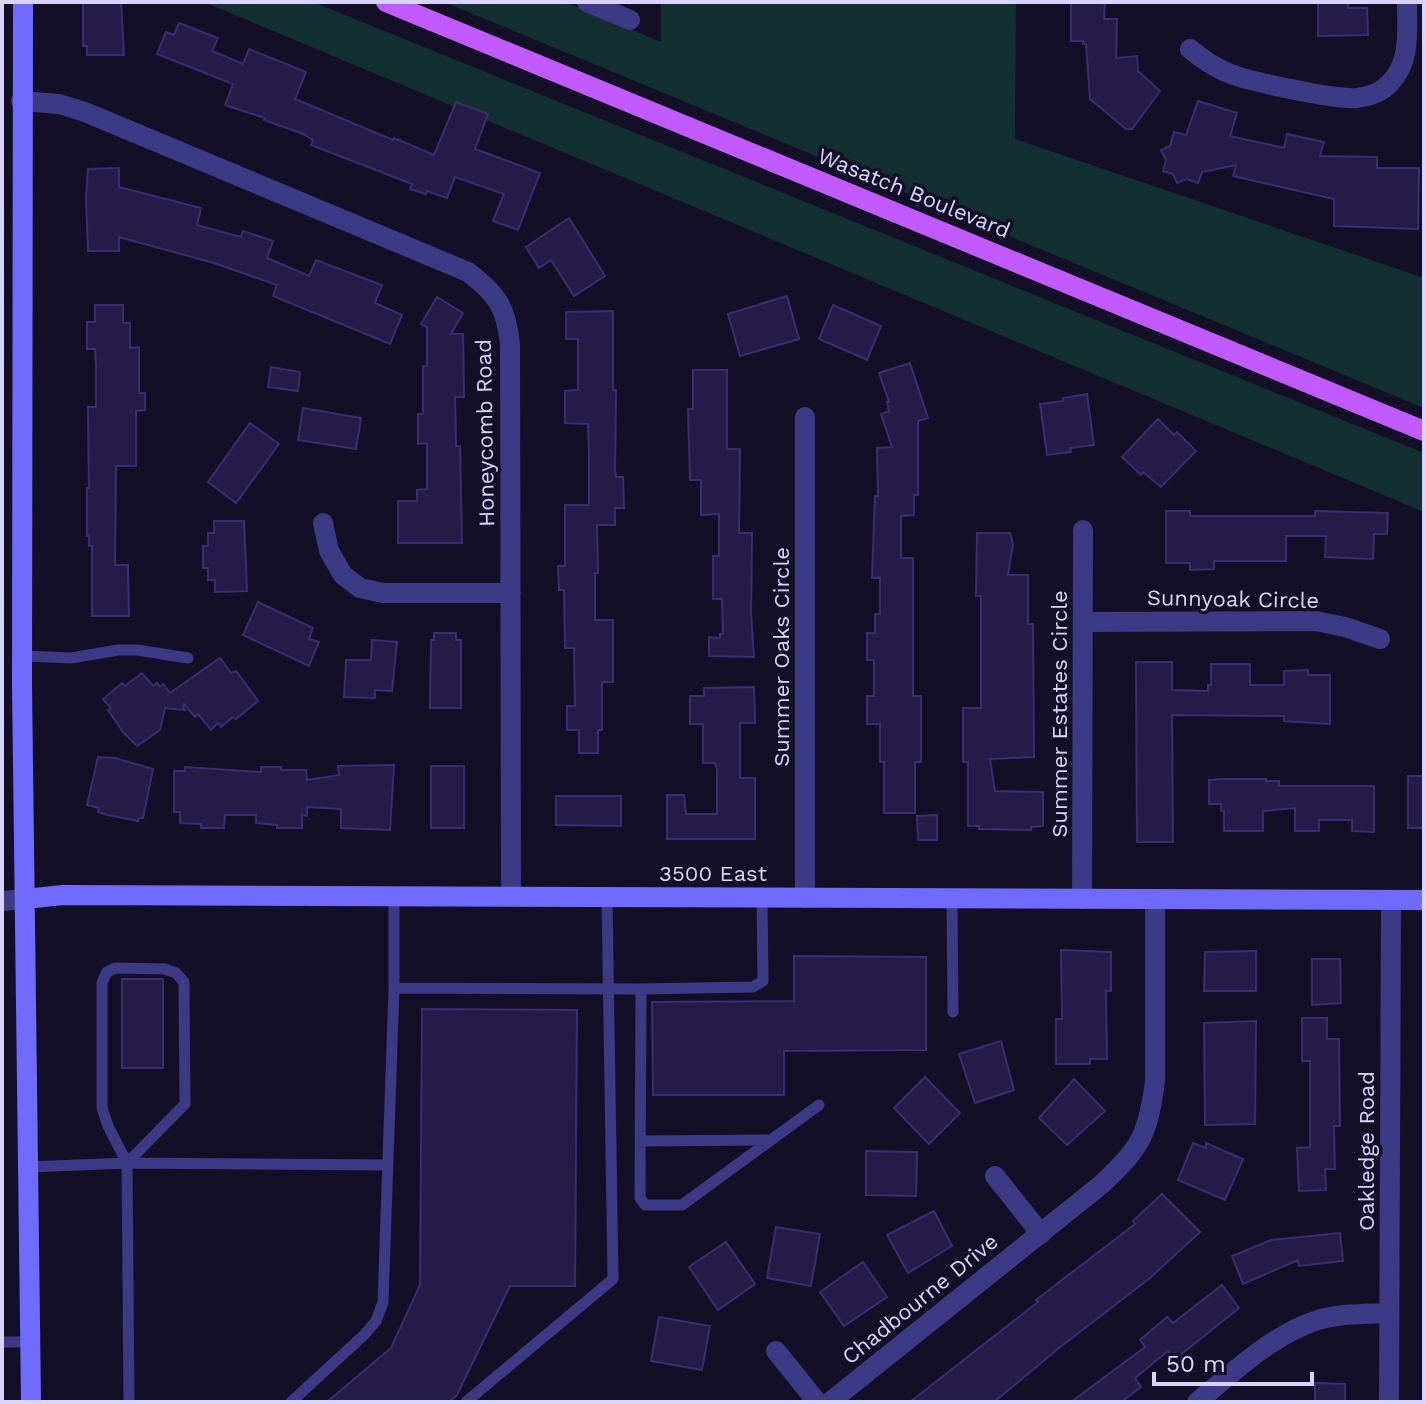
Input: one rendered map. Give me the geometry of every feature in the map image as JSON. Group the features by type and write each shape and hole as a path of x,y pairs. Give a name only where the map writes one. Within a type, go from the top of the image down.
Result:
{"main road":[{"path":"23,2 23,656 31,1402"},
{"name":"Wasatch Boulevard","path":"386,2 1424,431"},
{"name":"3500 East","path":"25,899 63,895 1424,900"}],"street":[{"path":"587,2 630,20"},
{"path":"1190,49 1208,64 1230,74 1334,97 1355,98 1375,94 1390,83 1402,67 1407,48 1407,2"},
{"name":"Honeycomb Road","path":"21,101 59,104 85,112 468,272 492,290 508,324 510,344 511,896"},
{"name":"Summer Oaks Circle","path":"805,417 805,898"},
{"path":"323,523 329,551 343,575 360,588 383,593 511,593"},
{"name":"Summer Estates Circle","path":"1082,899 1083,530"},
{"name":"Sunnyoak Circle","path":"1083,622 1316,621 1380,639"},
{"name":"3500 East","path":"2,901 25,899"},
{"name":"Chadbourne Drive","path":"830,1402 1102,1184 1124,1164 1144,1138 1155,1081 1155,899"},
{"name":"Oakledge Road","path":"1389,1402 1391,900"},
{"path":"995,1176 1041,1234"},
{"path":"1197,1402 1283,1336 1316,1321 1389,1313"},
{"path":"776,1351 817,1402"}],"lane":[{"path":"23,656 80,657 137,650 188,658"},
{"path":"291,1402 376,1321 383,1302 394,988 394,896"},
{"path":"466,1402 613,1279 607,897"},
{"path":"394,988 753,987 763,981 762,898"},
{"path":"952,898 953,1012"},
{"path":"127,1163 185,1104 184,982 176,973 165,969 115,968 107,972 102,983 102,1108 127,1163 129,1402"},
{"path":"639,989 640,1198 645,1205 682,1205 819,1105"},
{"path":"640,1141 771,1140"},
{"path":"29,1167 127,1163 388,1165"},
{"path":"2,1342 31,1342"}],"green space":[{"path":"204,2 313,2 1424,453 1424,512"},
{"path":"444,2 565,2 661,42 661,2 1016,2 1015,139 1424,278 1424,408"}],"building":[{"path":"83,2 121,2 124,55 87,55 87,46 83,46"},
{"path":"1071,2 1105,2 1104,19 1117,19 1116,58 1137,56 1138,71 1160,91 1132,129 1126,129 1090,99 1086,44 1071,41"},
{"path":"1318,2 1348,2 1348,8 1367,8 1368,35 1318,36"},
{"path":"179,23 218,38 212,51 243,64 249,49 306,72 295,99 434,155 456,102 488,114 475,149 540,173 518,230 493,221 504,194 455,177 447,198 410,189 412,184 311,145 313,140 303,134 225,105 233,84 157,54 166,32 174,35"},
{"path":"1198,101 1237,113 1230,136 1284,148 1287,134 1324,142 1320,156 1377,157 1377,168 1419,168 1418,229 1334,226 1334,199 1233,176 1236,165 1202,172 1198,183 1187,179 1177,183 1173,174 1163,171 1166,160 1161,150 1170,146 1174,132 1186,135"},
{"path":"119,168 119,187 201,208 197,225 241,237 243,231 273,241 267,258 309,276 316,260 382,285 375,303 402,315 390,344 273,296 277,285 214,263 119,237 119,251 88,251 88,169"},
{"path":"569,218 605,276 574,296 551,260 539,268 526,247"},
{"path":"787,296 799,339 740,356 728,314"},
{"path":"437,297 463,313 451,334 463,334 464,397 455,397 456,446 460,446 462,543 398,543 398,501 417,501 417,490 427,489 427,443 418,444 418,414 423,414 423,366 427,366 427,327 421,324"},
{"path":"95,305 123,305 123,323 130,323 130,348 139,347 139,393 145,393 145,410 136,411 136,466 116,466 115,565 128,565 129,616 92,616 92,546 89,546 87,536 88,407 96,407 96,365 95,349 87,349 87,322 95,322"},
{"path":"833,305 881,326 867,360 819,339"},
{"path":"613,311 615,470 616,477 623,477 624,508 615,508 615,525 597,525 595,620 613,620 613,682 602,682 602,730 598,730 598,753 579,753 579,730 567,730 567,706 575,706 574,648 565,648 564,590 559,590 558,566 565,566 565,505 589,505 589,454 588,424 565,423 565,391 578,390 578,339 566,339 566,312"},
{"path":"910,363 928,418 918,421 918,495 914,495 914,515 901,516 901,558 913,558 913,696 921,696 921,762 915,762 915,813 884,813 880,724 867,724 867,696 874,696 874,660 867,660 867,633 875,633 875,614 880,614 880,578 872,578 875,496 878,496 877,448 892,447 881,414 889,411 889,402 879,373"},
{"path":"271,367 300,372 298,391 268,387"},
{"path":"693,370 727,370 727,449 740,449 739,533 752,533 754,657 709,656 709,637 720,638 723,634 722,599 713,599 713,556 719,556 719,514 701,515 701,480 690,480 688,409 693,409"},
{"path":"1087,394 1094,445 1047,455 1040,404"},
{"path":"303,408 361,418 356,449 298,440"},
{"path":"1158,419 1196,451 1161,487 1143,472 1141,475 1122,457"},
{"path":"250,423 279,444 236,503 208,482"},
{"path":"1166,511 1190,511 1190,516 1315,516 1315,511 1388,513 1387,534 1374,534 1373,559 1325,557 1326,536 1286,536 1286,561 1214,561 1214,569 1190,570 1190,563 1166,563"},
{"path":"214,521 244,521 247,591 215,592 215,580 208,580 208,568 203,568 203,546 208,546 208,533 214,533"},
{"path":"977,533 1010,533 1013,544 1008,575 1028,575 1028,624 1033,624 1034,757 990,759 995,791 1043,792 1043,826 1031,827 1031,830 968,826 968,762 963,762 963,708 981,708 981,596 976,596"},
{"path":"258,602 313,628 309,639 319,642 309,666 243,635"},
{"path":"434,633 456,633 456,640 461,640 461,708 430,708 431,640 434,640"},
{"path":"372,640 397,642 392,691 375,690 375,698 344,697 346,660 371,660"},
{"path":"220,658 231,673 236,671 258,701 221,727 218,723 211,730 198,714 195,717 184,704 185,710 165,708 160,730 137,746 123,732 103,699 122,683 125,686 142,673 153,686 163,684 170,693"},
{"path":"1136,662 1172,662 1172,690 1208,691 1211,664 1250,664 1250,685 1284,685 1284,671 1308,670 1308,675 1330,675 1330,724 1284,721 1284,716 1172,715 1173,842 1137,842"},
{"path":"754,687 755,723 740,723 740,778 755,778 755,839 667,839 667,795 684,795 686,814 717,814 717,769 715,763 703,763 703,724 690,724 690,696 704,696 704,688"},
{"path":"98,757 115,758 153,769 143,818 138,821 108,815 98,812 99,808 87,805"},
{"path":"394,765 390,830 341,828 341,809 307,807 307,816 302,815 302,828 277,828 277,825 256,823 256,815 225,815 224,828 201,828 201,824 180,823 180,812 174,812 174,771 185,771 185,767 261,772 261,767 281,767 281,770 306,770 307,780 339,775 338,766"},
{"path":"431,766 464,766 464,828 431,828"},
{"path":"1408,776 1424,776 1424,828 1408,828"},
{"path":"1266,779 1279,781 1279,786 1374,786 1374,832 1352,831 1352,820 1319,820 1319,831 1295,831 1295,808 1263,811 1263,831 1224,831 1221,804 1209,804 1209,780"},
{"path":"556,796 621,796 621,826 556,825"},
{"path":"937,815 937,840 918,840 917,816"},
{"path":"1061,950 1111,952 1111,991 1106,991 1107,1059 1090,1059 1090,1064 1056,1064 1056,1019 1062,1019"},
{"path":"1256,951 1256,991 1204,991 1205,952"},
{"path":"794,956 926,957 926,1050 784,1051 784,1095 653,1095 652,1002 794,1001"},
{"path":"1312,959 1340,959 1341,1003 1312,1005"},
{"path":"122,979 163,979 163,1068 122,1068"},
{"path":"422,1009 577,1010 575,1286 510,1286 457,1395 449,1402 327,1402 391,1348 420,1285"},
{"path":"1302,1018 1327,1018 1327,1039 1339,1039 1340,1126 1334,1126 1335,1169 1325,1169 1326,1190 1299,1191 1297,1148 1310,1147 1310,1061 1302,1061"},
{"path":"1256,1021 1255,1124 1205,1125 1204,1023"},
{"path":"1001,1041 1014,1090 975,1103 959,1054"},
{"path":"925,1077 960,1113 929,1144 894,1108"},
{"path":"1074,1079 1105,1111 1067,1145 1039,1118"},
{"path":"1193,1143 1206,1148 1206,1143 1243,1159 1225,1200 1178,1180"},
{"path":"866,1151 917,1152 916,1196 866,1195"},
{"path":"1162,1194 1200,1232 1150,1278 994,1402 910,1402 1135,1224 1133,1221"},
{"path":"934,1211 952,1246 908,1273 887,1235"},
{"path":"776,1227 820,1234 811,1286 767,1278"},
{"path":"1340,1233 1343,1261 1299,1266 1298,1260 1243,1284 1232,1256 1271,1240"},
{"path":"726,1242 755,1284 718,1310 689,1267"},
{"path":"863,1262 887,1297 844,1326 820,1292"},
{"path":"1222,1285 1239,1308 1175,1359 1168,1351 1135,1378 1141,1387 1121,1402 1071,1402 1145,1347 1140,1340 1167,1317 1173,1323"},
{"path":"659,1317 710,1326 702,1370 651,1361"},
{"path":"1315,1383 1345,1384 1345,1402 1315,1402"}]}
